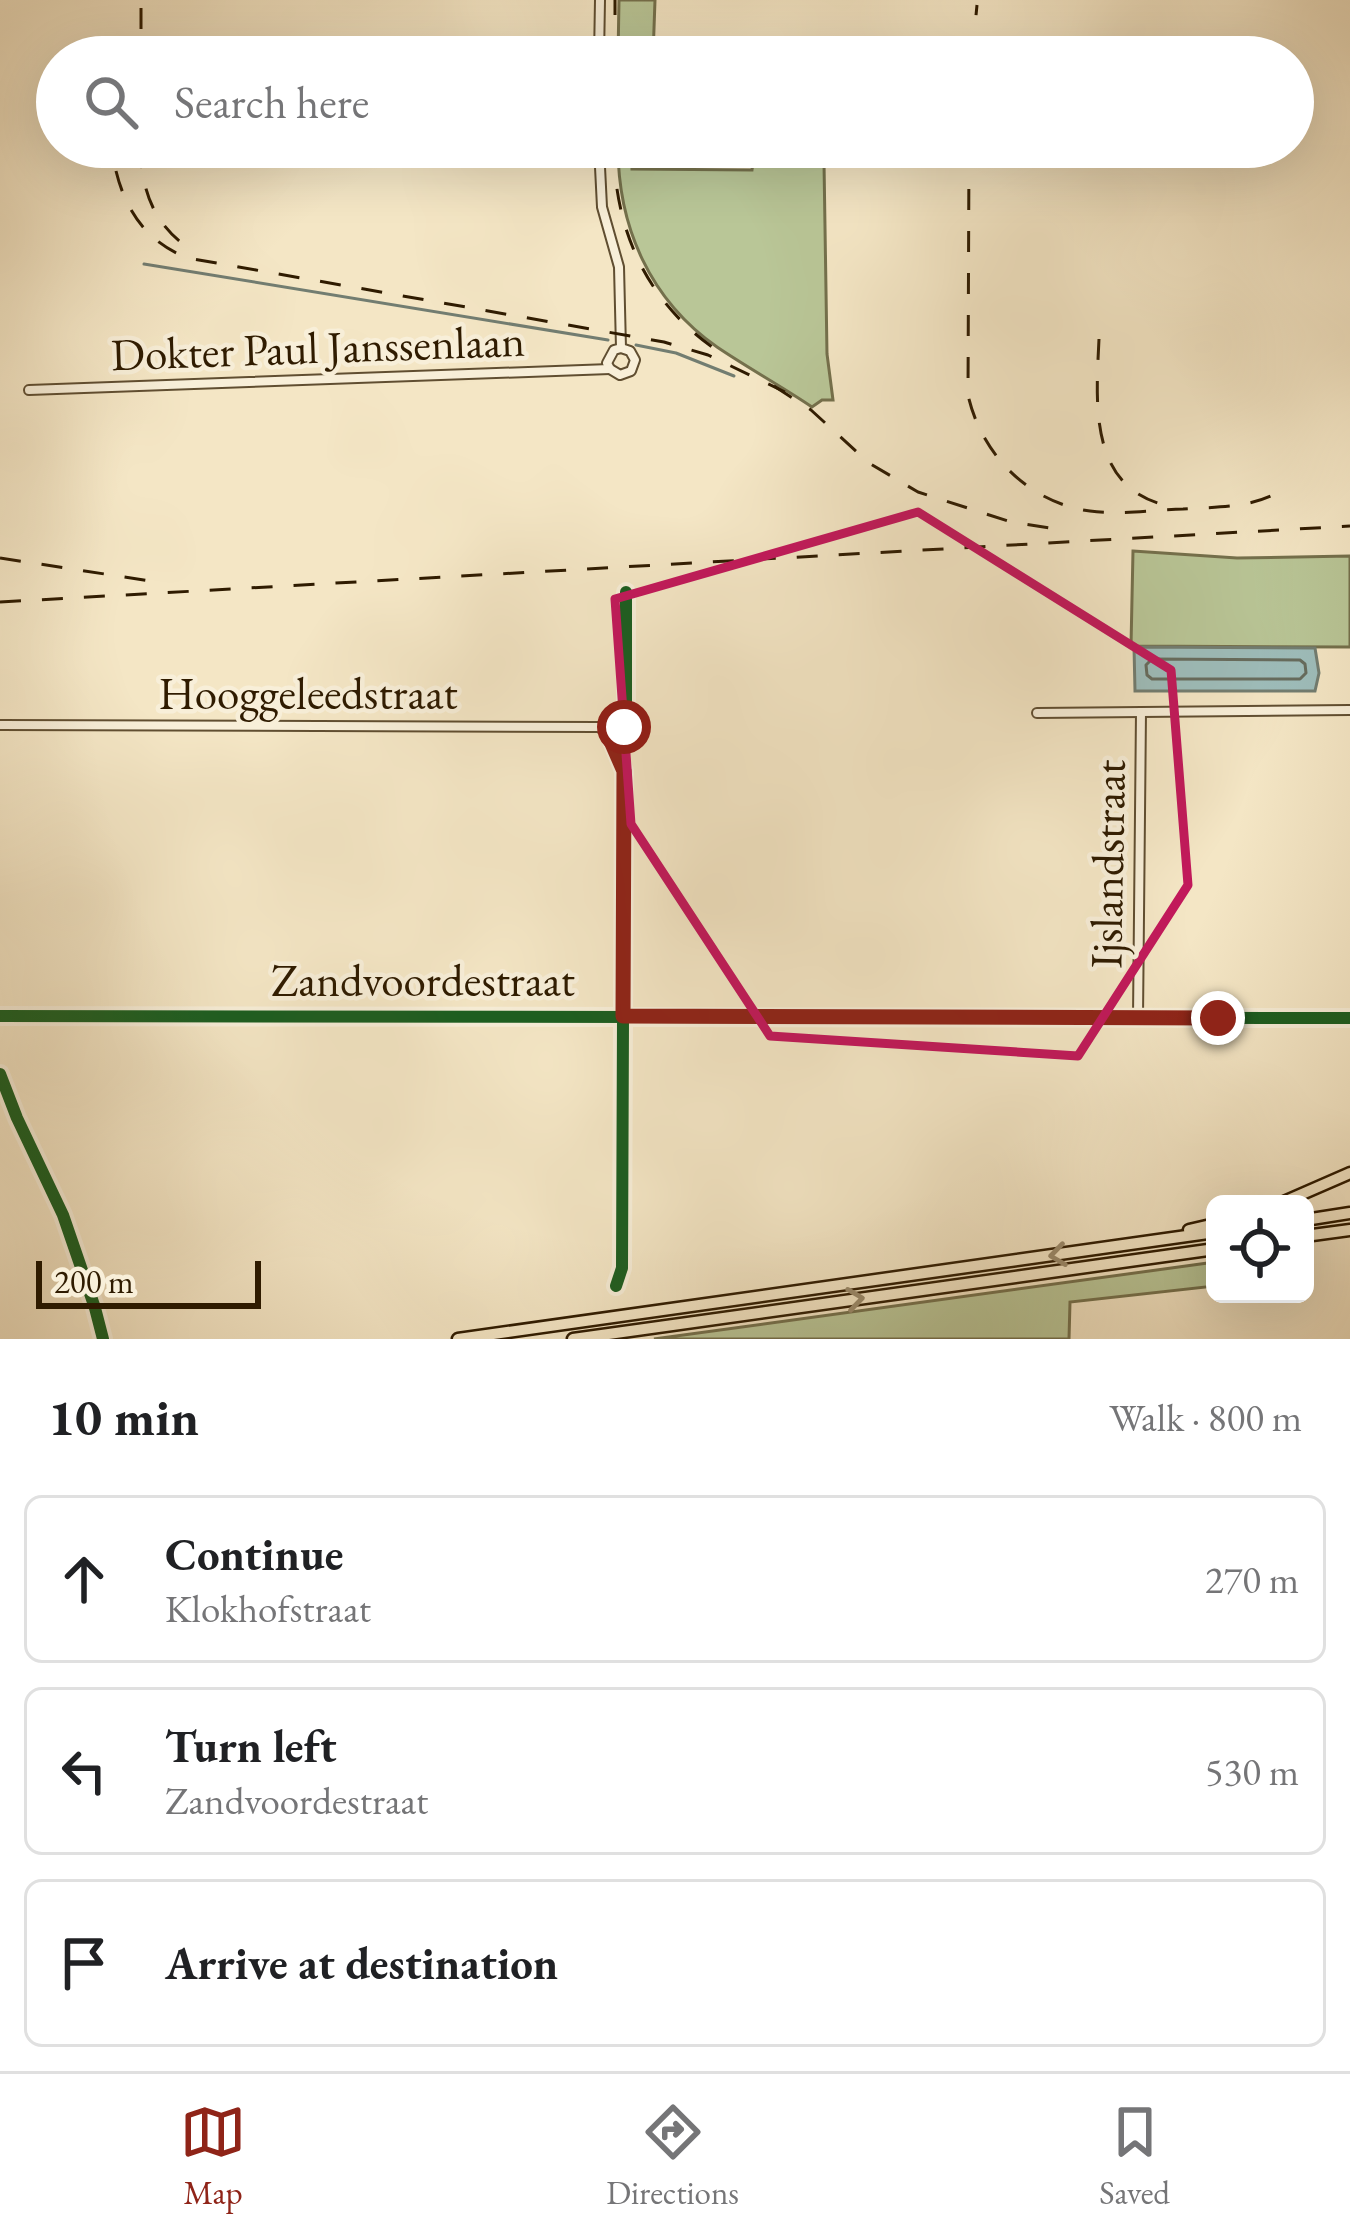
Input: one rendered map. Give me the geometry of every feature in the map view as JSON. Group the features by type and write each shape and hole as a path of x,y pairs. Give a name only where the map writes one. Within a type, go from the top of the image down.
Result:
{"highway":[{"path":"1300,1195 1350,1173"},
{"path":"1314,1219 1350,1213"},
{"path":"458,1339 1100,1249 1206,1230"},
{"path":"1314,1237 1350,1234"},
{"path":"573,1339 1206,1250"}],"main road":[{"name":"Zandvoordestraat","path":"0,1016 1350,1018"}],"street":[{"path":"599,36 600,0"},
{"path":"600,168 602,206 620,267 621,348"},
{"path":"621,348 633,355 634,366 620,376 610,370 609,356 621,348"},
{"name":"Dokter Paul Janssenlaan","path":"29,390 610,370"},
{"path":"616,1286 622,1268 624,771 610,739 621,733 626,720 626,592"},
{"path":"1037,712 1350,710"},
{"name":"Ijslandstraat","path":"1138,1018 1141,712"},
{"name":"Hooggeleedstraat","path":"0,725 598,727 610,739"}],"highlighted area":[{"path":"918,512 1171,670 1188,885 1078,1056 770,1036 631,824 615,599"}],"green space":[{"path":"619,0 655,0 654,36 618,36"},
{"path":"619,168 824,168 827,354 833,400 812,407 717,347 673,307 642,259"},
{"path":"1133,551 1237,558 1350,556 1350,647 1131,646"},
{"path":"1206,1263 1206,1287 1070,1302 1069,1339 654,1339"}],"water":[{"path":"1134,647 1315,648 1319,673 1315,691 1135,691"}],"waterway":[{"path":"144,264 608,340"},
{"path":"636,345 676,353 734,376"}],"railway":[{"path":"615,0 615,36"},
{"path":"974,36 977,5"},
{"path":"141,8 141,36"},
{"path":"142,168 150,201 163,224 183,244"},
{"path":"615,168 628,236 654,288 693,332 718,351"},
{"path":"969,168 968,395 984,437 1011,472 1047,498 1090,511 1230,506 1275,494"},
{"path":"116,171 126,200 150,235 188,258 664,342 708,355 785,392"},
{"path":"1099,339 1098,415 1110,463 1123,482 1143,497 1169,506"},
{"path":"774,386 811,410 869,463 918,492 1011,522 1063,530"},
{"path":"0,602 1350,526"},
{"path":"0,558 157,582"}],"cycle path":[{"path":"616,1286 622,1268 624,771 611,739 621,733 626,720 626,592"},
{"path":"0,1016 1350,1018"},
{"path":"0,1074 63,1215 103,1339"}],"route":[{"path":"624,727 610,739 624,771 623,1016 1218,1018"}]}
